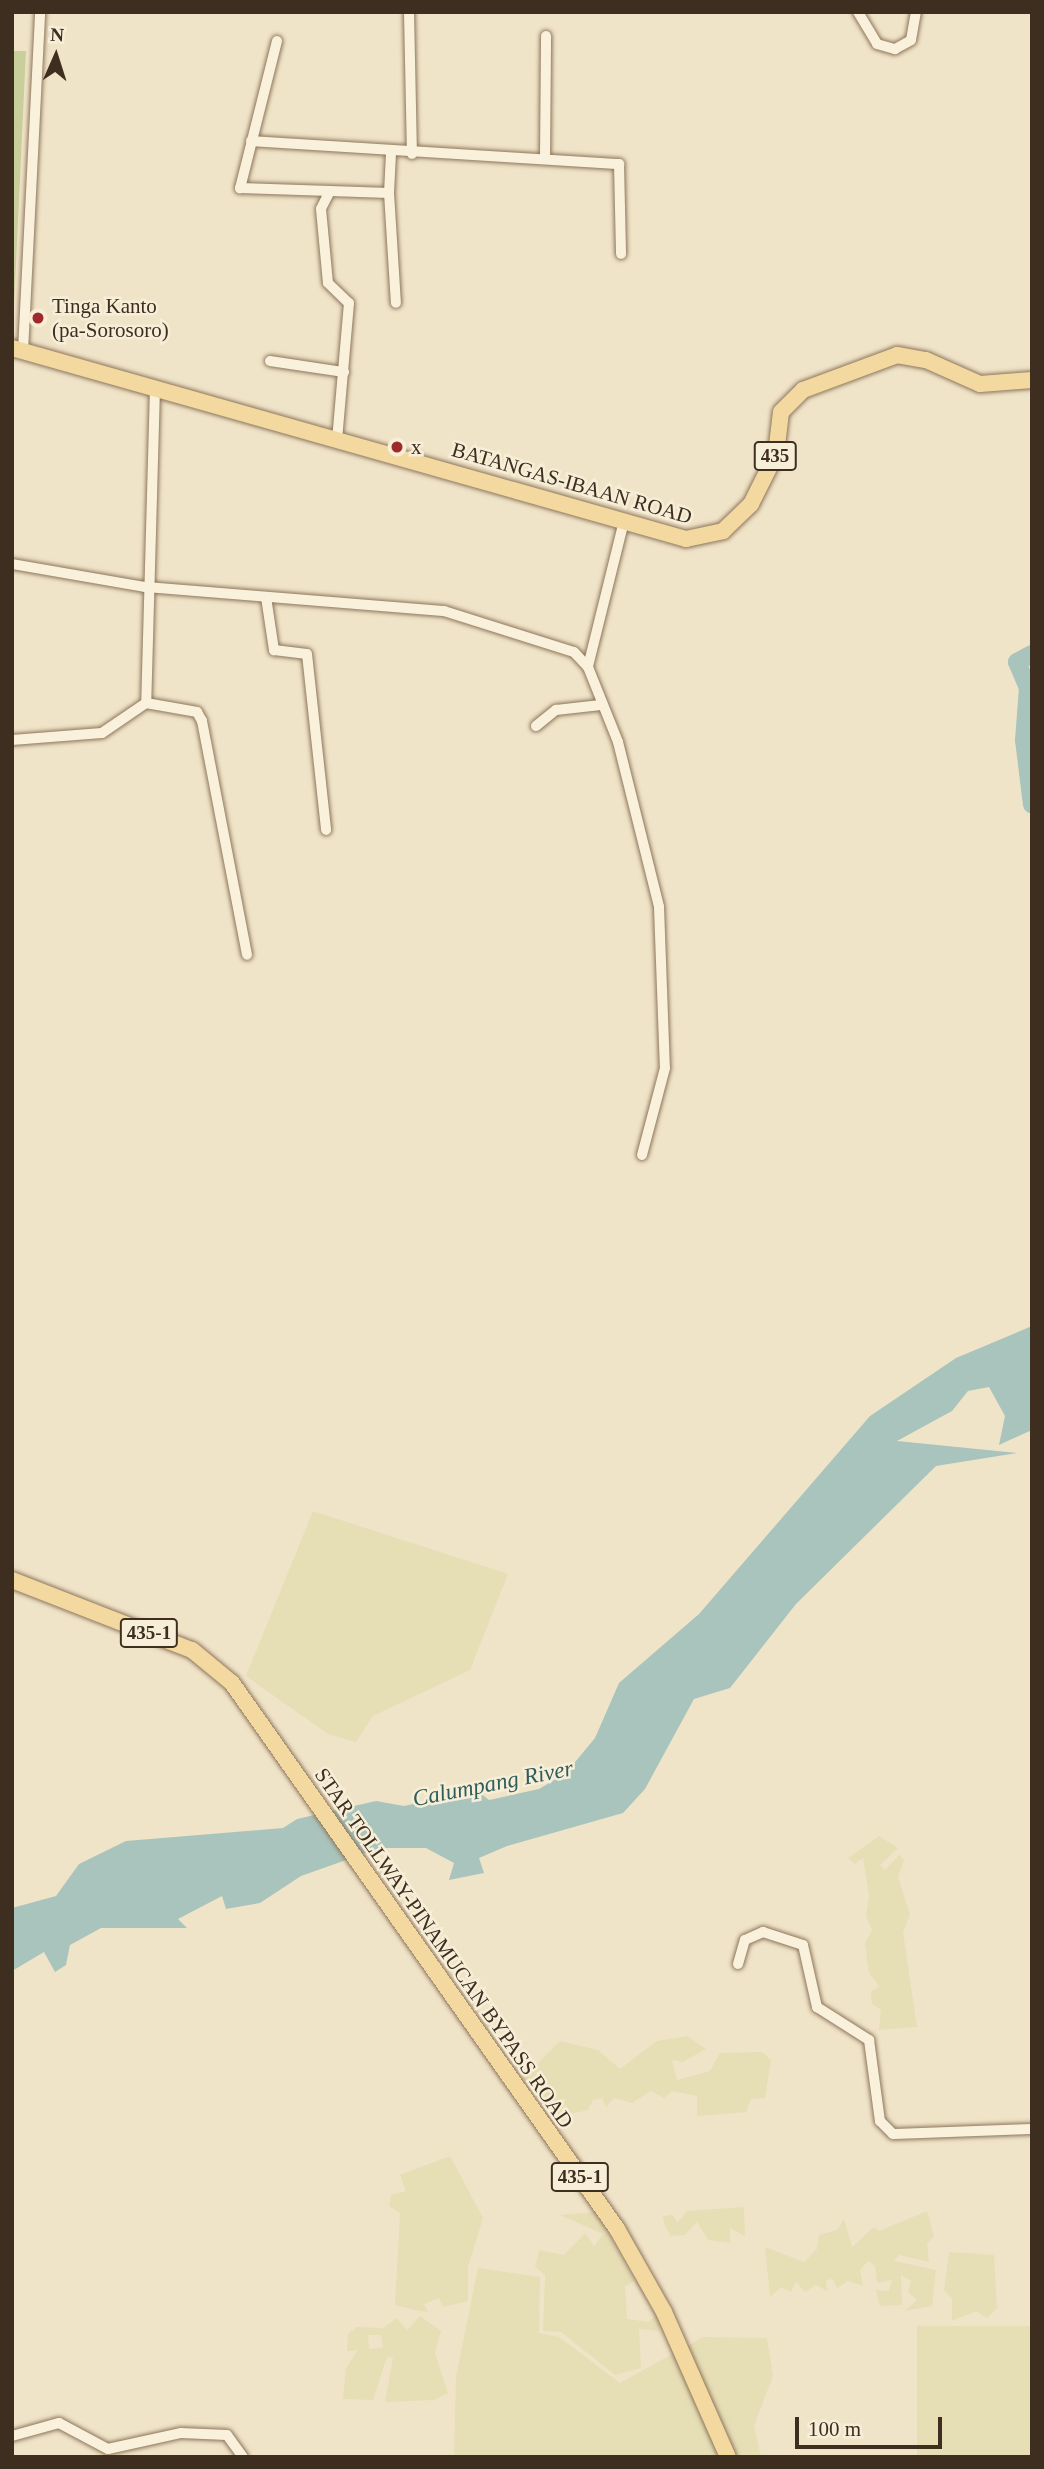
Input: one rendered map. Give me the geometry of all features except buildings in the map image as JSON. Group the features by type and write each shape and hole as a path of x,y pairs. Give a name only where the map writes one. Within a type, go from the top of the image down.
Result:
{"main road":[{"name":"BATANGAS-IBAAN ROAD","path":"18,350 686,539 723,531 751,504 773,462 786,403 881,357 926,360 980,384 1032,380"},
{"name":"STAR TOLLWAY-PINAMUCAN BYPASS ROAD","path":"12,1580 192,1650 216,1666 617,2229 664,2312 727,2457"}],"street":[{"path":"18,350 40,12"},
{"path":"409,12 412,154"},
{"path":"858,12 877,44 895,49 911,40 916,12"},
{"path":"545,158 546,36"},
{"path":"276,41 240,188 389,193"},
{"path":"251,141 391,153 545,158 619,164 621,254"},
{"path":"391,153 389,193 396,303"},
{"path":"330,191 321,209 322,242 328,283 349,303 337,439"},
{"path":"270,361 344,372"},
{"path":"146,703 145,587 155,388"},
{"path":"588,667 624,521"},
{"path":"12,564 145,587 444,611 574,652 588,667 618,742 655,878 665,973 665,1068 642,1156"},
{"path":"266,597 274,650 307,654 326,830"},
{"path":"12,740 102,733 146,703 197,712 202,721 247,956"},
{"path":"536,726 556,710 601,705"},
{"path":"737,1964 745,1940 763,1932 803,1945 817,2007 869,2040 880,2120 892,2134 1032,2129"},
{"path":"12,2436 60,2423 108,2449 181,2433 227,2435 243,2457"}],"shaded area":[{"path":"313,1511 508,1574 470,1670 373,1716 356,1742 328,1734 246,1676"},
{"path":"879,1836 898,1848 880,1865 885,1870 899,1855 904,1860 898,1877 910,1915 903,1932 917,2027 879,2030 881,2010 872,2004 871,1992 879,1986 869,1973 865,1943 872,1930 866,1916 869,1896 863,1858 855,1864 848,1858"},
{"path":"687,2036 706,2049 683,2062 672,2060 677,2080 710,2071 720,2053 762,2052 771,2060 765,2098 751,2099 746,2112 697,2116 697,2096 672,2091 664,2098 651,2091 632,2103 614,2098 606,2107 602,2098 593,2100 588,2110 550,2119 534,2089 521,2080 560,2041 598,2050 620,2069 657,2041"},
{"path":"450,2156 483,2218 468,2267 468,2301 443,2307 439,2298 424,2304 428,2312 395,2305 400,2213 389,2206 391,2195 406,2191 400,2175"},
{"path":"744,2207 745,2236 730,2228 730,2243 708,2240 697,2222 685,2235 670,2236 664,2223 663,2216 673,2215 677,2223 687,2211"},
{"path":"927,2211 934,2237 927,2243 929,2262 899,2255 894,2261 936,2270 932,2306 905,2311 917,2300 908,2292 911,2281 901,2275 902,2305 880,2306 876,2290 889,2291 892,2280 877,2283 875,2266 868,2261 860,2270 863,2286 848,2281 837,2288 833,2279 826,2280 827,2291 816,2285 805,2292 796,2282 791,2292 781,2287 770,2297 765,2247 804,2262 817,2249 819,2235 837,2230 844,2219 852,2247 874,2227 879,2231"},
{"path":"596,2212 634,2281 625,2286 627,2319 649,2322 657,2315 660,2323 659,2331 639,2329 641,2368 615,2375 561,2332 543,2331 545,2275 535,2267 539,2250 564,2255 585,2233 594,2246 603,2234 560,2215"},
{"path":"949,2252 994,2255 997,2308 987,2318 976,2311 952,2321 952,2299 944,2290"},
{"path":"478,2268 540,2277 539,2333 559,2337 620,2383 703,2337 767,2338 773,2376 754,2426 761,2457 454,2457 456,2377"},
{"path":"420,2316 441,2331 435,2353 448,2393 434,2400 385,2402 393,2358 387,2357 373,2400 343,2399 346,2368 358,2350 347,2351 348,2334 357,2327 383,2328 397,2318 407,2330","holes":["368,2335 381,2335 383,2348 369,2349"]},
{"path":"917,2326 1032,2326 1032,2457 917,2457"}],"green space":[{"path":"12,51 26,51 13,327 12,327"}],"water":[{"path":"1032,1326 1032,1430 999,1445 1005,1416 989,1387 968,1391 952,1411 897,1441 1017,1453 936,1466 796,1604 730,1688 694,1699 645,1789 623,1813 507,1846 479,1858 484,1873 449,1880 454,1863 426,1848 380,1848 301,1876 260,1903 226,1909 222,1896 178,1919 187,1928 101,1928 70,1945 66,1965 55,1972 44,1952 12,1971 12,1908 56,1896 79,1864 126,1841 283,1828 297,1819 376,1801 404,1806 476,1790 489,1800 539,1789 566,1773 595,1738 619,1683 699,1614 870,1416 956,1358"}],"waterway":[{"path":"1032,654 1017,662 1028,688 1024,740 1032,805"}],"place":[{"name":"Tinga Kanto (pa-Sorosoro)","path":"38,318"},
{"name":"x","path":"397,447"}],"water label":[{"name":"Calumpang River","path":"493,1784"}]}
